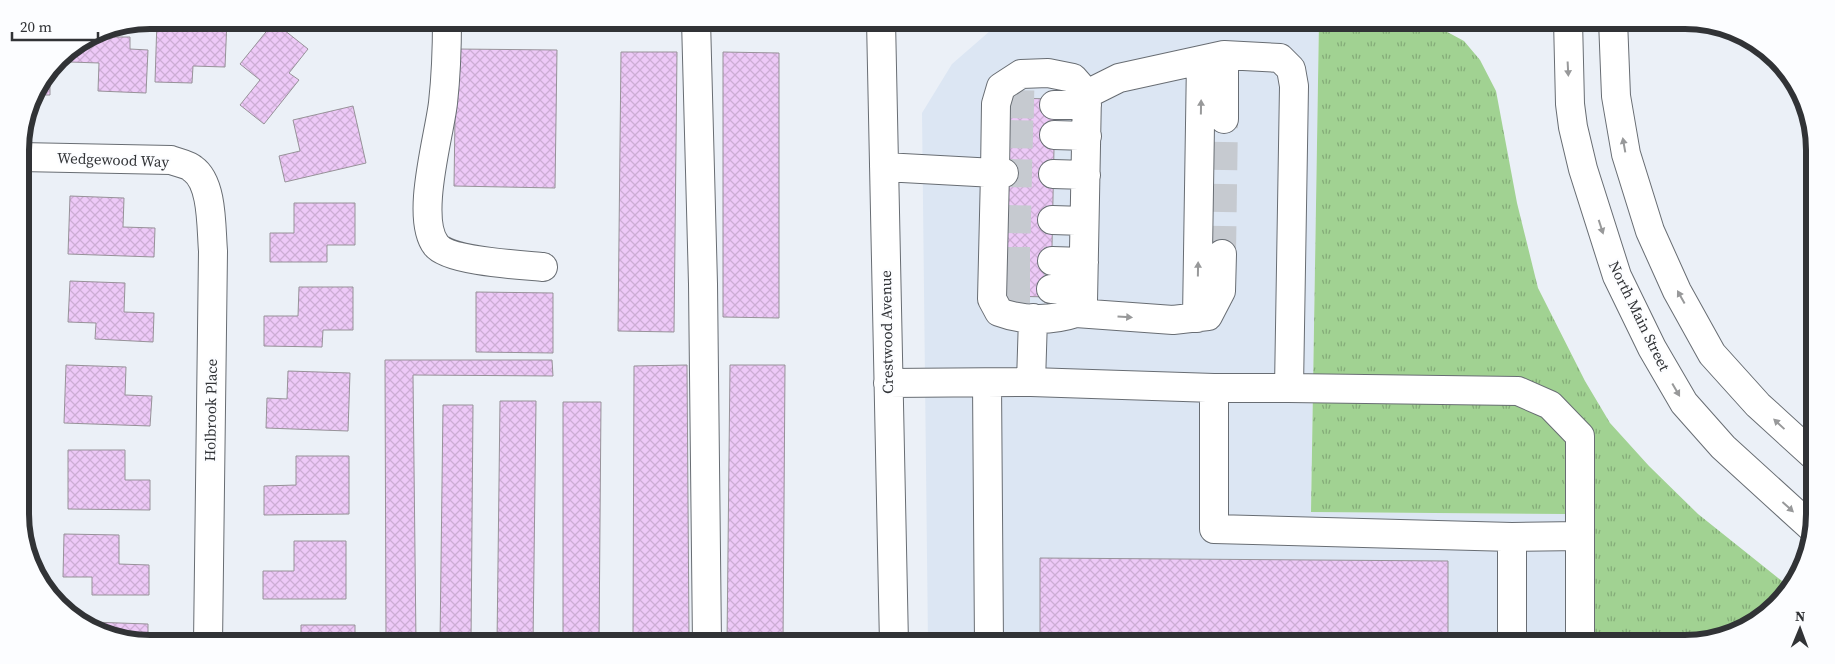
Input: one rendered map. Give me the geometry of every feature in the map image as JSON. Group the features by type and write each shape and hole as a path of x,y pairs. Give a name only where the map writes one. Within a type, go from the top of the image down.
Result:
{"street":[{"path":"447,29 443,104 430,180 427,213 436,245 446,252 464,257 542,267"},
{"path":"696,29 703,284 707,635"},
{"name":"Crestwood Avenue","path":"881,29 894,635"},
{"name":"North Main Street","path":"1568,29 1570,104 1573,127 1583,169 1617,276 1652,348 1684,403 1723,447 1806,523"},
{"path":"1613,29 1616,96 1626,154 1650,231 1677,291 1712,354 1758,405 1806,449"},
{"path":"1213,58 1224,119"},
{"path":"1197,318 1213,58"},
{"path":"1054,105 1087,100 1120,78 1213,58 1280,58 1291,69 1294,86 1289,388"},
{"path":"1048,73 1073,78 1087,100 1084,262 1080,301 1060,318 1014,318 999,312 992,299 997,289 1001,87 1021,74 1048,73"},
{"path":"1054,135 1087,136"},
{"name":"Wedgewood Way","path":"29,157 171,160 193,168 201,177"},
{"path":"884,167 1000,173"},
{"path":"1053,174 1086,175"},
{"name":"Holbrook Place","path":"201,177 208,192 214,251 208,635"},
{"path":"1052,220 1084,221"},
{"path":"1051,289 1080,301 1173,320 1208,316 1222,291 1222,254"},
{"path":"1052,261 1084,262"},
{"path":"1031,382 1033,318"},
{"path":"888,383 1031,382 1214,388 1518,391 1550,405 1580,436 1580,635"},
{"path":"987,383 989,635"},
{"path":"1214,388 1214,529 1512,537 1580,536"},
{"path":"1512,537 1512,635"}],"shaded area":[{"path":"992,29 1319,29 1311,512 1566,514 1565,635 928,635 922,113 952,64"}],"green space":[{"path":"1319,29 1442,29 1464,41 1480,60 1496,91 1517,203 1538,288 1585,381 1610,423 1649,466 1698,514 1784,583 1765,605 1752,615 1739,623 1709,633 1693,635 1565,635 1566,514 1311,512"}],"building":[{"path":"157,29 227,29 225,67 193,66 192,83 155,82"},
{"path":"268,29 283,29 308,49 289,73 299,80 264,124 240,105 260,80 240,64"},
{"path":"114,34 114,37 130,37 130,49 148,50 146,93 98,91 99,63 70,62 70,59 89,45 111,35"},
{"path":"456,49 557,50 555,188 454,186"},
{"path":"621,52 677,52 674,332 618,331"},
{"path":"723,52 779,53 779,318 723,317"},
{"path":"50,82 50,95 42,95"},
{"path":"1006,98 1055,99 1051,297 1002,296"},
{"path":"353,106 366,163 285,182 279,156 300,151 293,120"},
{"path":"70,196 124,198 123,227 155,228 154,257 68,254"},
{"path":"294,203 355,203 355,245 327,245 327,262 270,262 270,233 294,233"},
{"path":"70,281 125,283 124,312 154,313 153,342 95,339 96,323 68,322"},
{"path":"299,287 353,287 353,330 323,330 322,347 264,346 264,316 298,316"},
{"path":"476,292 553,293 553,353 476,352"},
{"path":"385,360 552,360 553,376 413,375 416,635 386,635"},
{"path":"66,365 126,367 125,395 152,396 150,426 64,423"},
{"path":"687,365 689,635 633,635 634,366"},
{"path":"730,365 785,365 783,635 727,635"},
{"path":"288,371 350,373 348,431 266,428 267,398 287,399"},
{"path":"500,401 536,401 533,635 497,635"},
{"path":"563,402 601,402 599,635 563,635"},
{"path":"443,405 473,405 471,635 440,635"},
{"path":"68,450 125,450 125,480 150,480 150,510 68,509"},
{"path":"296,456 349,456 349,514 264,515 264,486 296,485"},
{"path":"64,534 119,535 119,564 149,565 149,595 92,595 92,577 63,577"},
{"path":"294,541 346,541 346,599 263,599 263,571 294,571"},
{"path":"1040,558 1448,561 1448,635 1040,635"},
{"path":"95,622 148,624 148,635 126,633"},
{"path":"301,625 355,625 355,635 301,635"}],"tunnel":[{"path":"1006,104 1054,105"},
{"path":"1222,254 1224,119"},
{"path":"1005,134 1054,135"},
{"path":"1004,173 1053,174"},
{"path":"1003,219 1052,220"},
{"path":"1002,261 1052,261"},
{"path":"1002,289 1051,289"}]}
